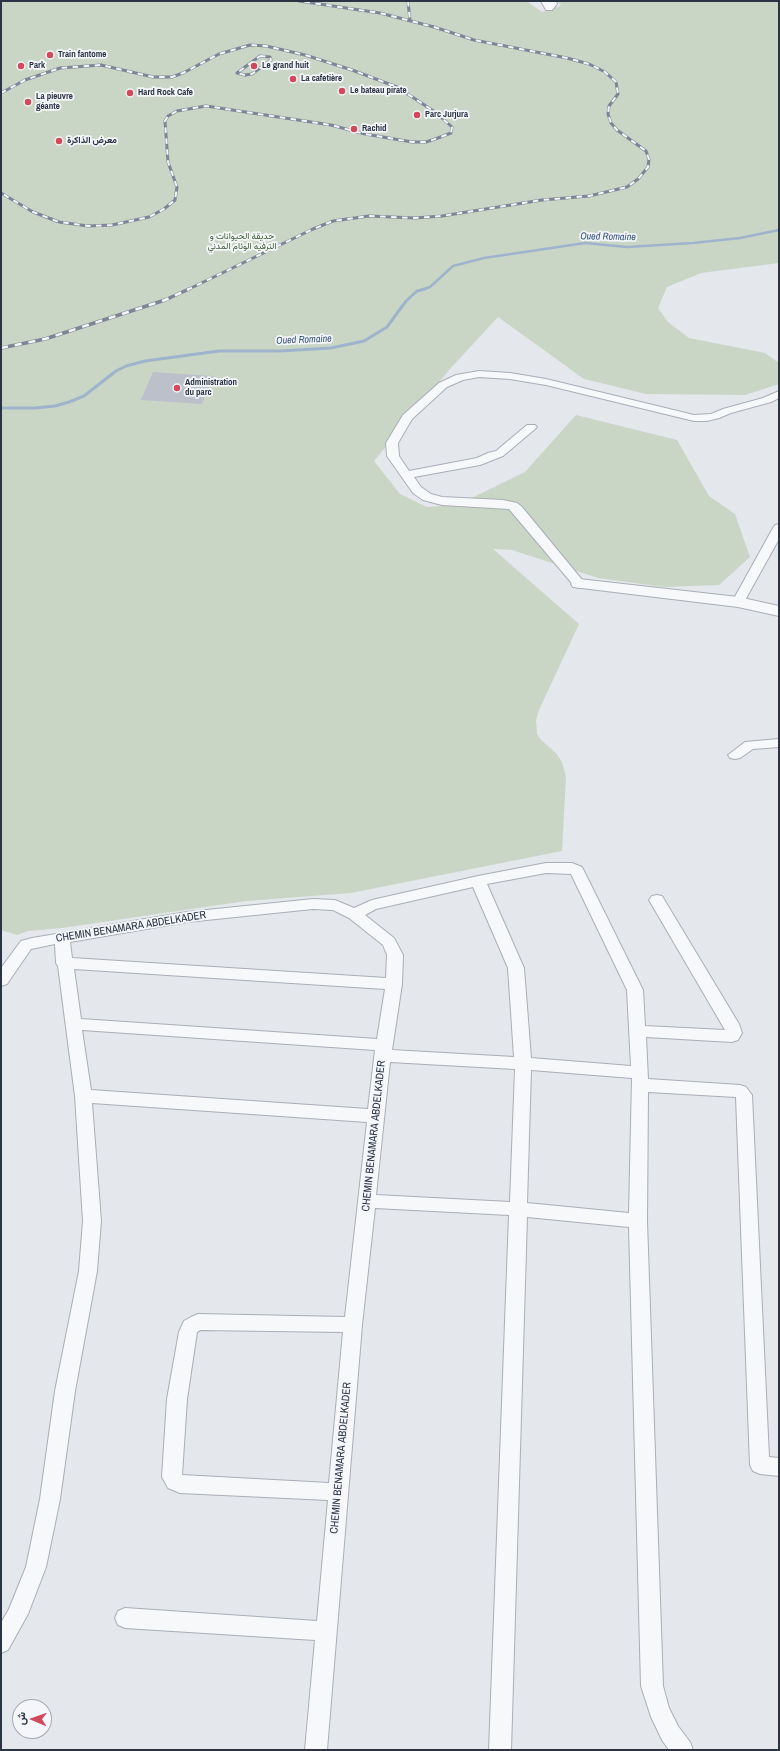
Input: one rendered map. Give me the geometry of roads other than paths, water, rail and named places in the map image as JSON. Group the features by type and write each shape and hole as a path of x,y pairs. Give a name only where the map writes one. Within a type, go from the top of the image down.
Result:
{"street":[{"path":"545,1 549,8 553,4 552,1"},
{"path":"779,394 767,400 727,411 715,416 707,418 694,418 546,382 510,376 479,374 460,377 443,385 407,417 392,443 393,456 417,490 427,497 442,501 503,504 513,506 518,510 579,584 738,602 779,611"},
{"path":"406,476 480,462 492,455 499,454 531,427"},
{"path":"738,602 779,528"},
{"path":"735,755 750,745 779,743"},
{"path":"354,914 372,905 478,881 546,868 572,868 577,871 635,990 640,1079 638,1221 652,1686 659,1710 670,1733 682,1750"},
{"path":"478,881 516,968 523,1063 500,1750"},
{"path":"638,1031 732,1036 734,1033 734,1028 657,900"},
{"name":"CHEMIN BENAMARA ABDELKADER","path":"1,980 26,945 32,943 187,917 313,904 335,905 354,914 389,942 395,955 394,984 376,1116 353,1325 316,1750"},
{"path":"1,1643 18,1614 36,1567 50,1499 65,1391 88,1271 92,1221 83,1096 74,1024 64,963 62,938"},
{"path":"64,963 394,984"},
{"path":"74,1024 523,1063 740,1091 744,1095 760,1465 779,1467"},
{"path":"83,1096 376,1116"},
{"path":"367,1201 518,1209 638,1221"},
{"path":"338,1492 180,1484 175,1482 172,1477 176,1399 188,1332 191,1326 198,1322 353,1325"},
{"path":"125,1618 327,1631"}],"waterway":[{"name":"Oued Romaine","path":"421,290 430,287 453,266 484,258 585,243 627,247 693,243 740,238 779,230"},
{"name":"Oued Romaine","path":"421,290 425,289"},
{"name":"Oued Romaine","path":"1,408 35,408 55,406 69,402 84,396 116,371 126,366 145,361 219,351 280,351 331,348 364,341 387,327 406,301 417,291 421,290"}],"railway":[{"path":"299,1 380,13 410,21"},
{"path":"408,1 410,21"},
{"path":"187,290 313,229 333,221 369,216 415,218 442,216 542,200 589,196 627,187 638,179 648,167 649,159 646,151 617,130 611,123 608,114 609,106 618,94 616,82 605,72 589,64 567,58 474,40 410,21"},
{"path":"1,93 25,80 60,68 101,65 153,77 172,77 183,73 219,54 250,45 266,46 305,55 352,70 397,87 435,112 452,127 451,133 438,138 426,142 412,142 365,134 331,125 206,106 177,111 168,116 165,121 168,162 177,187 175,200 164,209 149,217 112,225 88,226 59,222 33,212 1,193"},
{"path":"260,56 270,57 271,60 252,74 245,75 237,73 260,56"},
{"path":"1,348 45,339 165,300 189,289"}],"place":[{"name":"Train fantome","path":"50,55"},
{"name":"Park","path":"21,66"},
{"name":"Le grand huit","path":"254,66"},
{"name":"La cafetière","path":"293,79"},
{"name":"Le bateau pirate","path":"342,91"},
{"name":"Hard Rock Cafe","path":"130,93"},
{"name":"La pieuvre géante","path":"28,102"},
{"name":"Parc Jurjura","path":"417,115"},
{"name":"Rachid","path":"354,129"},
{"name":"معرض الذاكرة","path":"59,141"},
{"name":"Administration du parc","path":"177,388"}],"park label":[{"name":"حديقة الحيوانات و الترفيه الوئام المدني","path":"242,242"}]}
